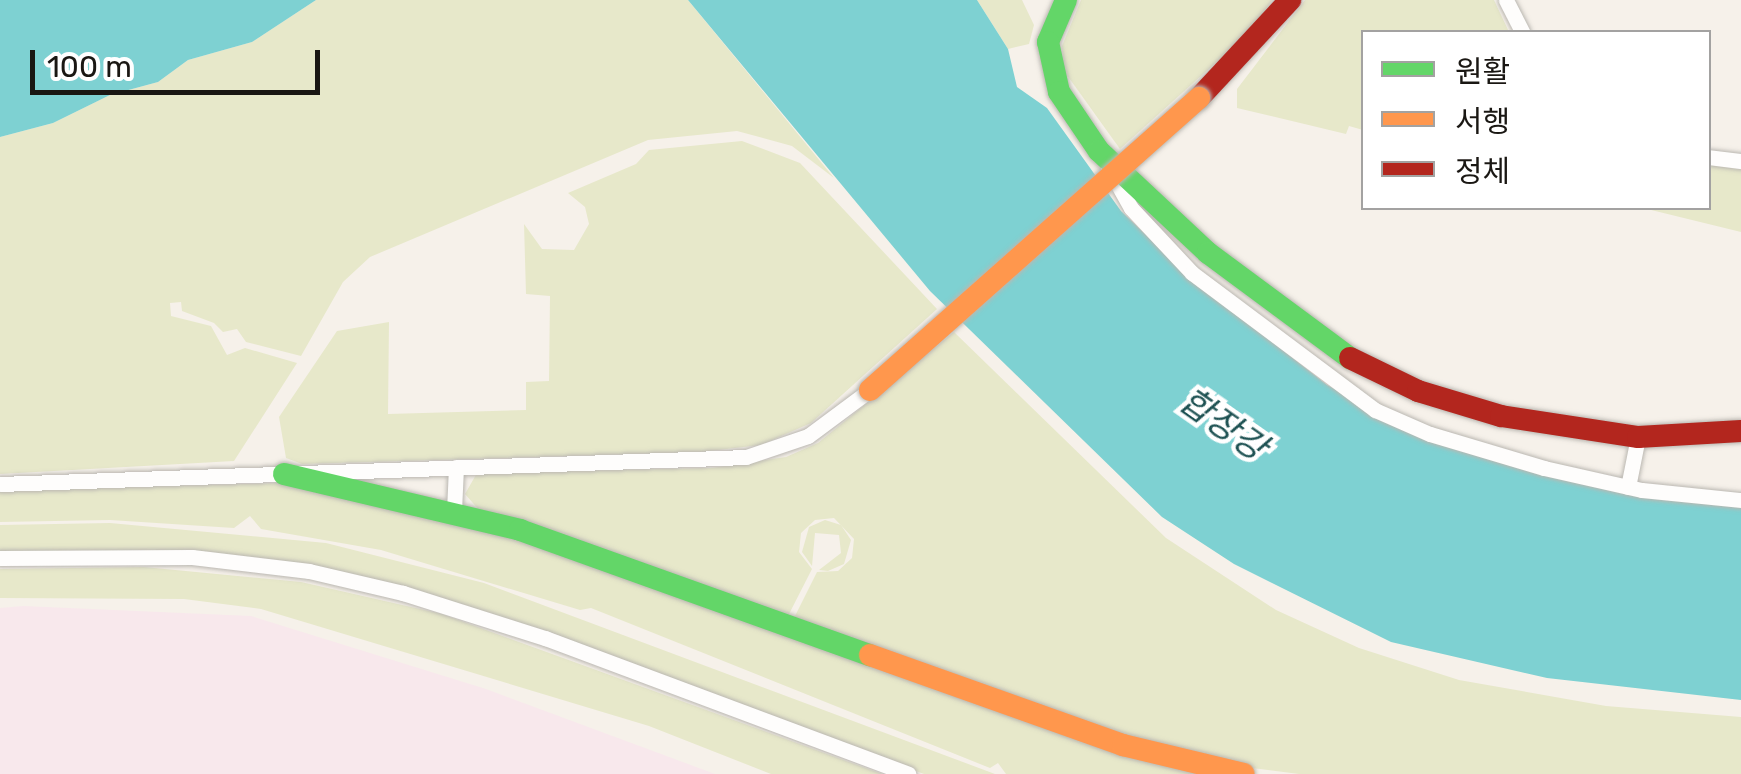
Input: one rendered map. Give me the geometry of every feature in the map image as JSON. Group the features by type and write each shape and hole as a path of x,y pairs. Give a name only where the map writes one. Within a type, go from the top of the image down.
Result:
{"street":[{"path":"1066,0 1048,42 1058,92 1099,150 1131,208 1192,274 1329,381 1400,422 1480,451 1628,487 1741,500"},
{"path":"0,484 190,472 284,474 746,457 808,436 870,390 1198,98 1290,0"},
{"path":"1506,0 1521,30"},
{"path":"1099,150 1208,254 1337,352 1383,377 1501,416 1638,437 1741,431"},
{"path":"1711,157 1741,160"},
{"path":"1192,274 1208,254"},
{"path":"1628,487 1638,437"},
{"path":"454,511 456,467"},
{"path":"284,474 454,511 1122,745 1244,774"},
{"path":"0,558 192,557 309,571 403,593 563,645 908,774"}],"shaded area":[{"path":"0,608 251,616 486,689 715,774 0,774"}],"green space":[{"path":"316,0 688,0 834,178 792,146 737,131 648,140 370,257 343,282 301,356 246,342 237,329 223,332 214,323 182,311 181,302 170,303 171,316 211,326 227,355 245,348 297,363 234,461 0,474 0,137 53,123 110,95 158,82 188,60 252,42"},
{"path":"977,0 1022,0 1034,25 1029,44 1008,49"},
{"path":"1081,0 1272,0 1253,29 1120,149 1064,71 1062,46"},
{"path":"1305,0 1494,0 1508,30 1361,30 1361,129 1349,126 1346,134 1237,108 1237,89"},
{"path":"742,141 800,163 937,309 811,423 761,445 700,452 302,464 286,458 279,417 337,331 389,322 388,414 526,410 526,382 549,381 550,296 526,294 524,224 542,249 574,250 589,224 585,207 568,193 636,164 649,150"},
{"path":"1711,163 1741,165 1741,232 1651,210 1711,210"},
{"path":"954,332 1166,538 1276,610 1359,648 1459,680 1606,706 1741,717 1741,774 1299,774 1244,767 1123,736 793,620 817,572 838,571 852,558 854,539 834,518 815,520 801,533 799,552 812,569 787,618 480,511 465,494 477,473 712,468 786,457 818,443"},
{"path":"284,483 520,535 1216,774 1006,774 998,763 990,768 591,608 580,610 381,550 261,529 250,516 234,528 110,520 0,522 0,490"},
{"path":"825,520 841,525 851,540 844,564 828,571 819,570 841,553 839,535 815,533 812,566 802,552 809,527"},
{"path":"110,523 326,543 484,583 995,774 924,774 546,631 377,580 313,569 0,555 0,525"},
{"path":"144,567 301,582 442,614 882,774 771,774 649,726 261,609 184,599 0,598 0,569"}],"water":[{"path":"0,0 316,0 252,42 188,60 158,82 110,95 53,123 0,137"},
{"name":"합장강","path":"688,0 977,0 1008,49 1017,87 1047,108 1121,211 1193,280 1327,385 1419,434 1741,505 1741,700 1547,678 1391,642 1234,564 1162,517 930,291"}],"traffic: fast":[{"path":"1066,0 1048,42 1059,92 1099,151 1208,253 1350,358"},
{"path":"284,474 520,530 870,655"}],"traffic: slow":[{"path":"870,390 1199,98"},
{"path":"870,655 1123,745 1244,774"}],"traffic: jam":[{"path":"1199,98 1290,0"},
{"path":"1350,358 1418,391 1501,416 1638,437 1741,431"}]}
